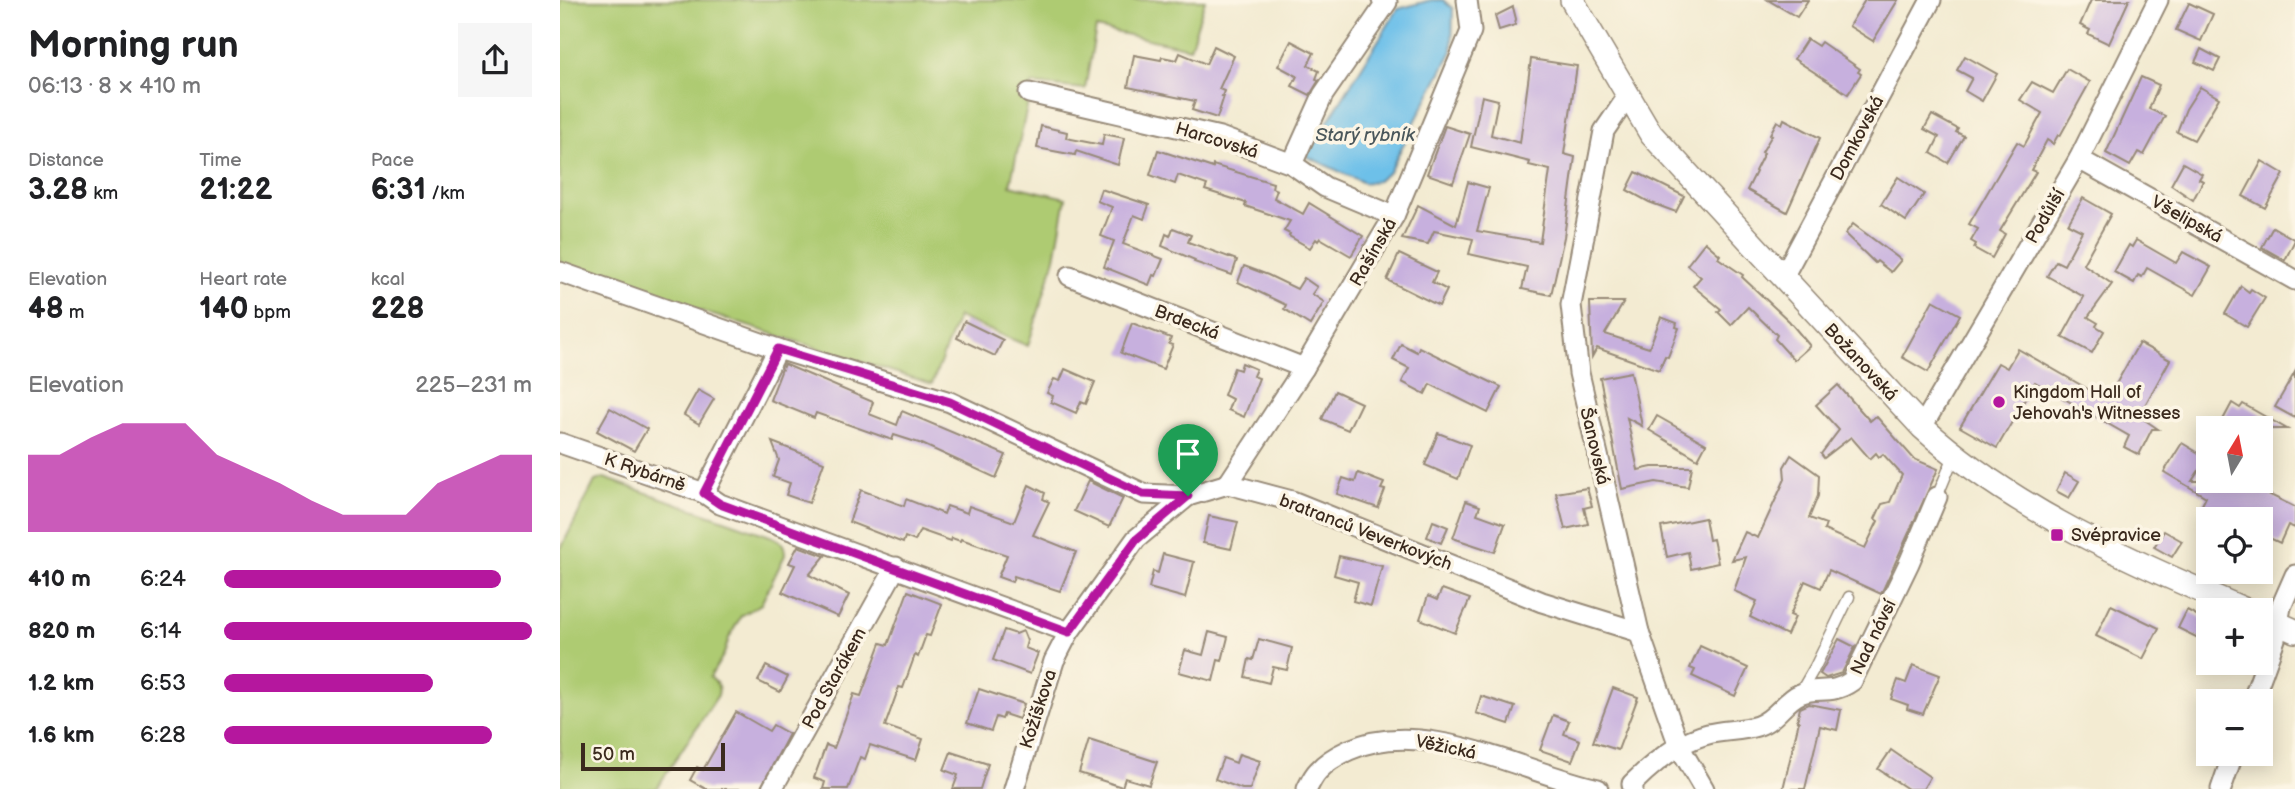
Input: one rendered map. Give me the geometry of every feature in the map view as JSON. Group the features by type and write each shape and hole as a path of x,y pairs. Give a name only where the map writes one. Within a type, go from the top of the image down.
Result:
{"street":[{"path":"1292,164 1323,95 1387,2 1382,0"},
{"name":"Rašínská","path":"1228,484 1304,368 1394,216 1471,31 1467,0"},
{"name":"Božanovská","path":"1572,0 1650,134 1922,427 1954,456 2082,535 2158,573 2217,598"},
{"name":"Domkovská","path":"1783,277 1931,0"},
{"name":"Podůlší","path":"1922,427 2079,159 2158,0"},
{"name":"Harcovská","path":"1029,93 1220,137 1292,164 1325,187 1394,216"},
{"name":"Šanovská","path":"1628,96 1604,131 1571,305 1579,373 1639,632 1679,746 1704,789"},
{"name":"Všelipská","path":"2079,159 2295,280"},
{"path":"560,272 778,349 950,402 1143,494 1188,496 1228,484"},
{"name":"Brdecká","path":"1070,276 1304,368"},
{"path":"704,493 778,349"},
{"name":"K Rybárně","path":"560,443 704,493 720,504 1069,632"},
{"name":"bratranců Veverkových","path":"1228,484 1292,501 1542,602 1639,632"},
{"path":"1069,632 1136,540 1188,496"},
{"name":"Nad návsí","path":"1799,694 1841,689 1852,681 1909,563 1937,497"},
{"name":"Pod Starákem","path":"772,789 896,568"},
{"path":"2257,689 2275,639 2281,607 2295,575"},
{"name":"Kožíškova","path":"1014,789 1054,661 1069,632"},
{"path":"1628,787 1648,768 1679,746 1707,734 1758,726 1776,716 1799,694"},
{"name":"Věžická","path":"1307,789 1318,771 1338,755 1375,741 1404,738 1450,744 1598,789"},
{"path":"2221,789 2230,766"}],"lane":[{"name":"Nad návsí","path":"1937,497 1954,456"},
{"path":"1799,694 1849,597"}],"green space":[{"path":"560,0 1205,0 1190,48 1096,28 1085,89 1032,84 1010,185 1066,198 1055,258 1028,346 958,317 932,384 560,264"},
{"path":"604,478 773,537 781,542 784,549 785,555 761,604 741,616 710,677 719,689 718,695 656,789 560,789 560,550 595,481"}],"water":[{"name":"Starý rybník","path":"1431,0 1443,0 1453,9 1452,51 1389,172 1377,181 1364,183 1306,156 1398,9"}],"building":[{"path":"1768,0 1808,0 1797,17"},
{"path":"1865,0 1898,0 1873,41 1849,26"},
{"path":"2091,0 2129,0 2109,44 2088,34 2090,30 2080,25"},
{"path":"2189,3 2213,14 2201,41 2176,30"},
{"path":"1513,7 1515,25 1499,30 1495,16"},
{"path":"1807,39 1818,46 1821,42 1860,69 1858,72 1861,74 1848,94 1794,59"},
{"path":"1291,41 1314,53 1308,65 1319,71 1316,79 1319,80 1310,95 1292,86 1297,76 1278,66"},
{"path":"1214,46 1234,56 1219,89 1224,91 1224,96 1217,118 1192,110 1195,101 1128,87 1134,55 1177,60 1180,53 1206,64"},
{"path":"2201,49 2220,59 2214,71 2195,62"},
{"path":"1965,56 1997,74 1982,101 1965,91 1972,78 1957,70"},
{"path":"1531,59 1577,66 1564,154 1575,157 1564,237 1551,295 1522,289 1527,267 1469,254 1473,239 1434,231 1428,244 1402,239 1418,205 1456,225 1468,182 1489,188 1477,231 1540,242 1550,170 1471,147 1482,96 1498,100 1491,135 1520,143"},
{"path":"2067,69 2090,82 2060,136 2058,135 2053,144 2047,140 2031,170 2036,172 2000,231 2005,234 1992,258 1974,248 1976,244 1971,241 1978,229 1969,224 2017,142 2024,146 2042,113 2020,100 2032,82 2053,93"},
{"path":"2141,77 2159,85 2149,109 2165,116 2144,155 2138,152 2130,166 2106,153"},
{"path":"2200,87 2219,98 2194,140 2177,132 2186,109"},
{"path":"1932,115 1958,129 1956,132 1964,136 1948,163 1931,153 1939,137 1924,129"},
{"path":"1784,119 1820,138 1787,212 1747,190 1772,135 1770,134 1777,121 1782,124"},
{"path":"1041,126 1067,132 1066,138 1102,145 1104,134 1124,138 1118,165 1076,151 1075,155 1037,148"},
{"path":"1445,126 1470,134 1453,183 1427,174"},
{"path":"1158,150 1213,168 1213,165 1273,183 1272,188 1277,190 1274,198 1303,214 1309,203 1363,236 1351,256 1320,238 1318,241 1316,239 1310,248 1284,231 1290,221 1205,190 1207,185 1178,175 1175,184 1150,175"},
{"path":"2262,161 2284,174 2265,208 2243,196"},
{"path":"2183,163 2202,174 2199,179 2203,181 2193,200 2171,185"},
{"path":"1636,172 1684,196 1676,212 1627,190"},
{"path":"1898,177 1924,194 1906,221 1881,204"},
{"path":"1101,189 1149,205 1144,219 1134,215 1123,244 1163,259 1149,285 1104,267 1114,241 1101,236 1112,207 1097,201"},
{"path":"2083,198 2111,214 2083,264 2112,284 2088,317 2104,331 2092,353 2062,337 2084,297 2047,276 2056,261 2064,265 2082,231 2068,224"},
{"path":"1853,224 1901,260 1891,272 1877,261 1875,263 1845,234"},
{"path":"2273,227 2295,240 2285,260 2262,247"},
{"path":"1173,228 1191,235 1188,242 1237,260 1232,275 1194,262 1195,260 1162,246 1166,234 1170,236"},
{"path":"2136,240 2176,263 2183,252 2211,267 2195,295 2147,268 2142,277 2138,275 2134,283 2114,272 2129,245 2132,247"},
{"path":"1705,242 1720,255 1718,258 1743,275 1810,346 1794,360 1775,339 1777,335 1748,307 1731,325 1718,312 1721,309 1693,286 1701,277 1687,265"},
{"path":"1399,254 1437,272 1432,282 1447,290 1439,306 1387,280"},
{"path":"1244,266 1297,289 1304,278 1317,287 1312,294 1324,302 1310,325 1284,309 1286,305 1238,282"},
{"path":"2241,286 2265,298 2247,327 2225,314"},
{"path":"1933,300 1960,315 1928,372 1902,357"},
{"path":"1590,302 1624,302 1605,334 1649,348 1661,317 1677,323 1676,327 1679,328 1668,357 1665,356 1659,370 1597,348 1592,357"},
{"path":"964,321 1003,340 995,356 957,338"},
{"path":"1132,323 1171,338 1169,344 1173,345 1163,369 1121,353"},
{"path":"2139,343 2170,360 2139,416 2158,429 2152,429 2139,455 2124,447 2129,436 2035,382 1997,448 1960,427 1998,363 2007,368 2018,349 2107,400"},
{"path":"1401,344 1417,352 1419,347 1501,387 1488,413 1430,384 1425,394 1402,382 1409,368 1393,360"},
{"path":"1242,363 1256,369 1253,376 1259,378 1244,417 1228,410 1232,399 1224,395 1234,368 1240,370"},
{"path":"784,364 873,402 869,414 897,425 902,411 1006,455 996,478 922,444 894,435 892,440 816,413 814,418 770,400"},
{"path":"1065,369 1095,382 1086,404 1081,402 1076,413 1051,402 1053,396 1047,393 1054,379 1060,381"},
{"path":"1631,372 1642,426 1627,418 1638,470 1652,467 1692,467 1688,487 1656,482 1622,489 1600,378"},
{"path":"2295,372 2295,418 2275,407"},
{"path":"1838,385 1870,421 1876,416 1914,459 1938,469 1881,594 1829,570 1821,588 1805,581 1790,615 1795,617 1787,635 1750,617 1757,601 1734,591 1746,557 1732,560 1745,532 1758,538 1785,479 1784,467 1791,455 1819,475 1818,496 1809,518 1826,524 1824,530 1865,548 1878,521 1875,519 1882,504 1890,502 1902,475 1883,454 1879,457 1876,453 1870,459 1851,437 1824,458 1821,454 1839,430 1816,405"},
{"path":"698,390 714,399 699,424 684,415"},
{"path":"1335,391 1361,403 1348,430 1322,419"},
{"path":"2232,403 2240,408 2243,404 2264,416 2225,416"},
{"path":"610,408 647,429 634,451 597,431"},
{"path":"1657,416 1706,444 1698,459 1649,430"},
{"path":"2273,421 2287,429 2273,429"},
{"path":"1438,433 1470,445 1458,479 1425,465"},
{"path":"772,442 824,462 809,503 786,495 790,483 773,477 779,460"},
{"path":"2182,443 2196,451 2196,475 2192,481 2196,481 2196,491 2164,472"},
{"path":"1358,473 1384,483 1381,489 1385,490 1378,508 1337,494 1343,478 1355,482"},
{"path":"2065,473 2079,481 2069,498 2056,491"},
{"path":"1088,481 1123,498 1109,527 1074,511"},
{"path":"1029,485 1045,493 1043,499 1049,502 1033,535 1076,552 1060,591 1014,576 1012,582 998,577 1007,555 961,539 952,538 951,541 920,530 915,541 905,537 903,543 849,522 861,490 904,506 906,499 944,514 947,506 967,513 969,506 1014,522"},
{"path":"1587,488 1592,506 1584,508 1588,524 1565,529 1556,493"},
{"path":"2201,494 2268,494 2295,507 2295,528 2288,525 2280,543 2273,540 2273,507 2205,507 2202,505 2206,497"},
{"path":"1466,501 1480,506 1477,514 1505,524 1495,552 1453,538"},
{"path":"1209,516 1238,522 1231,549 1203,543"},
{"path":"1705,518 1709,540 1713,539 1718,563 1691,569 1688,552 1667,557 1661,527"},
{"path":"1433,521 1448,527 1441,543 1427,537"},
{"path":"2164,531 2182,541 2172,557 2154,547"},
{"path":"798,546 825,556 809,575 849,595 838,617 782,592 795,565 789,563"},
{"path":"1163,554 1194,562 1185,598 1149,588 1153,571 1158,573"},
{"path":"1339,556 1382,566 1371,606 1353,601 1358,582 1334,575"},
{"path":"1442,589 1470,599 1455,633 1420,619 1428,596 1437,600"},
{"path":"908,591 942,604 930,636 926,635 918,657 915,655 903,688 899,687 885,726 923,739 916,760 870,745 865,759 860,757 848,789 823,789 825,782 814,778 826,745 834,748 854,694 861,696 881,643 888,645"},
{"path":"2111,605 2159,628 2143,659 2096,636"},
{"path":"2187,610 2196,615 2196,637 2178,628"},
{"path":"1004,630 1016,634 1023,631 1027,641 1025,648 1038,653 1030,674 993,660"},
{"path":"1209,632 1228,637 1213,681 1179,672 1185,650 1203,655"},
{"path":"1259,639 1292,648 1287,670 1273,667 1269,683 1245,677 1249,659 1253,660"},
{"path":"1839,639 1855,647 1842,673 1826,678 1820,674"},
{"path":"1700,646 1748,668 1735,696 1692,676 1695,670 1690,668"},
{"path":"1913,665 1940,675 1923,714 1907,709 1908,705 1891,699 1898,680 1906,683"},
{"path":"766,666 788,677 780,692 758,681"},
{"path":"1613,688 1638,697 1618,750 1593,742"},
{"path":"979,689 1024,704 1019,719 1004,714 1002,719 996,717 991,731 967,723"},
{"path":"1481,696 1515,707 1509,724 1476,713"},
{"path":"1809,704 1841,710 1837,730 1820,726 1805,789 1783,789 1800,708"},
{"path":"736,712 769,731 773,725 789,734 760,789 706,789 690,780 697,767 703,770"},
{"path":"1553,715 1569,721 1564,734 1580,740 1572,761 1540,750"},
{"path":"1089,740 1157,762 1149,785 1125,778 1122,787 1079,773"},
{"path":"1891,750 1930,777 1923,789 1908,789 1878,769"},
{"path":"951,752 988,764 980,789 953,789 958,775 944,770"},
{"path":"1239,754 1260,761 1250,789 1242,789 1215,779 1223,758 1236,763"}],"place":[{"name":"Kingdom Hall of Jehovah's Witnesses","path":"1999,402"},
{"name":"Svépravice","path":"2057,535"}],"route":[{"path":"778,349 950,402 1143,494 1188,496 1136,540 1069,632 720,504 704,493 778,349"}]}
